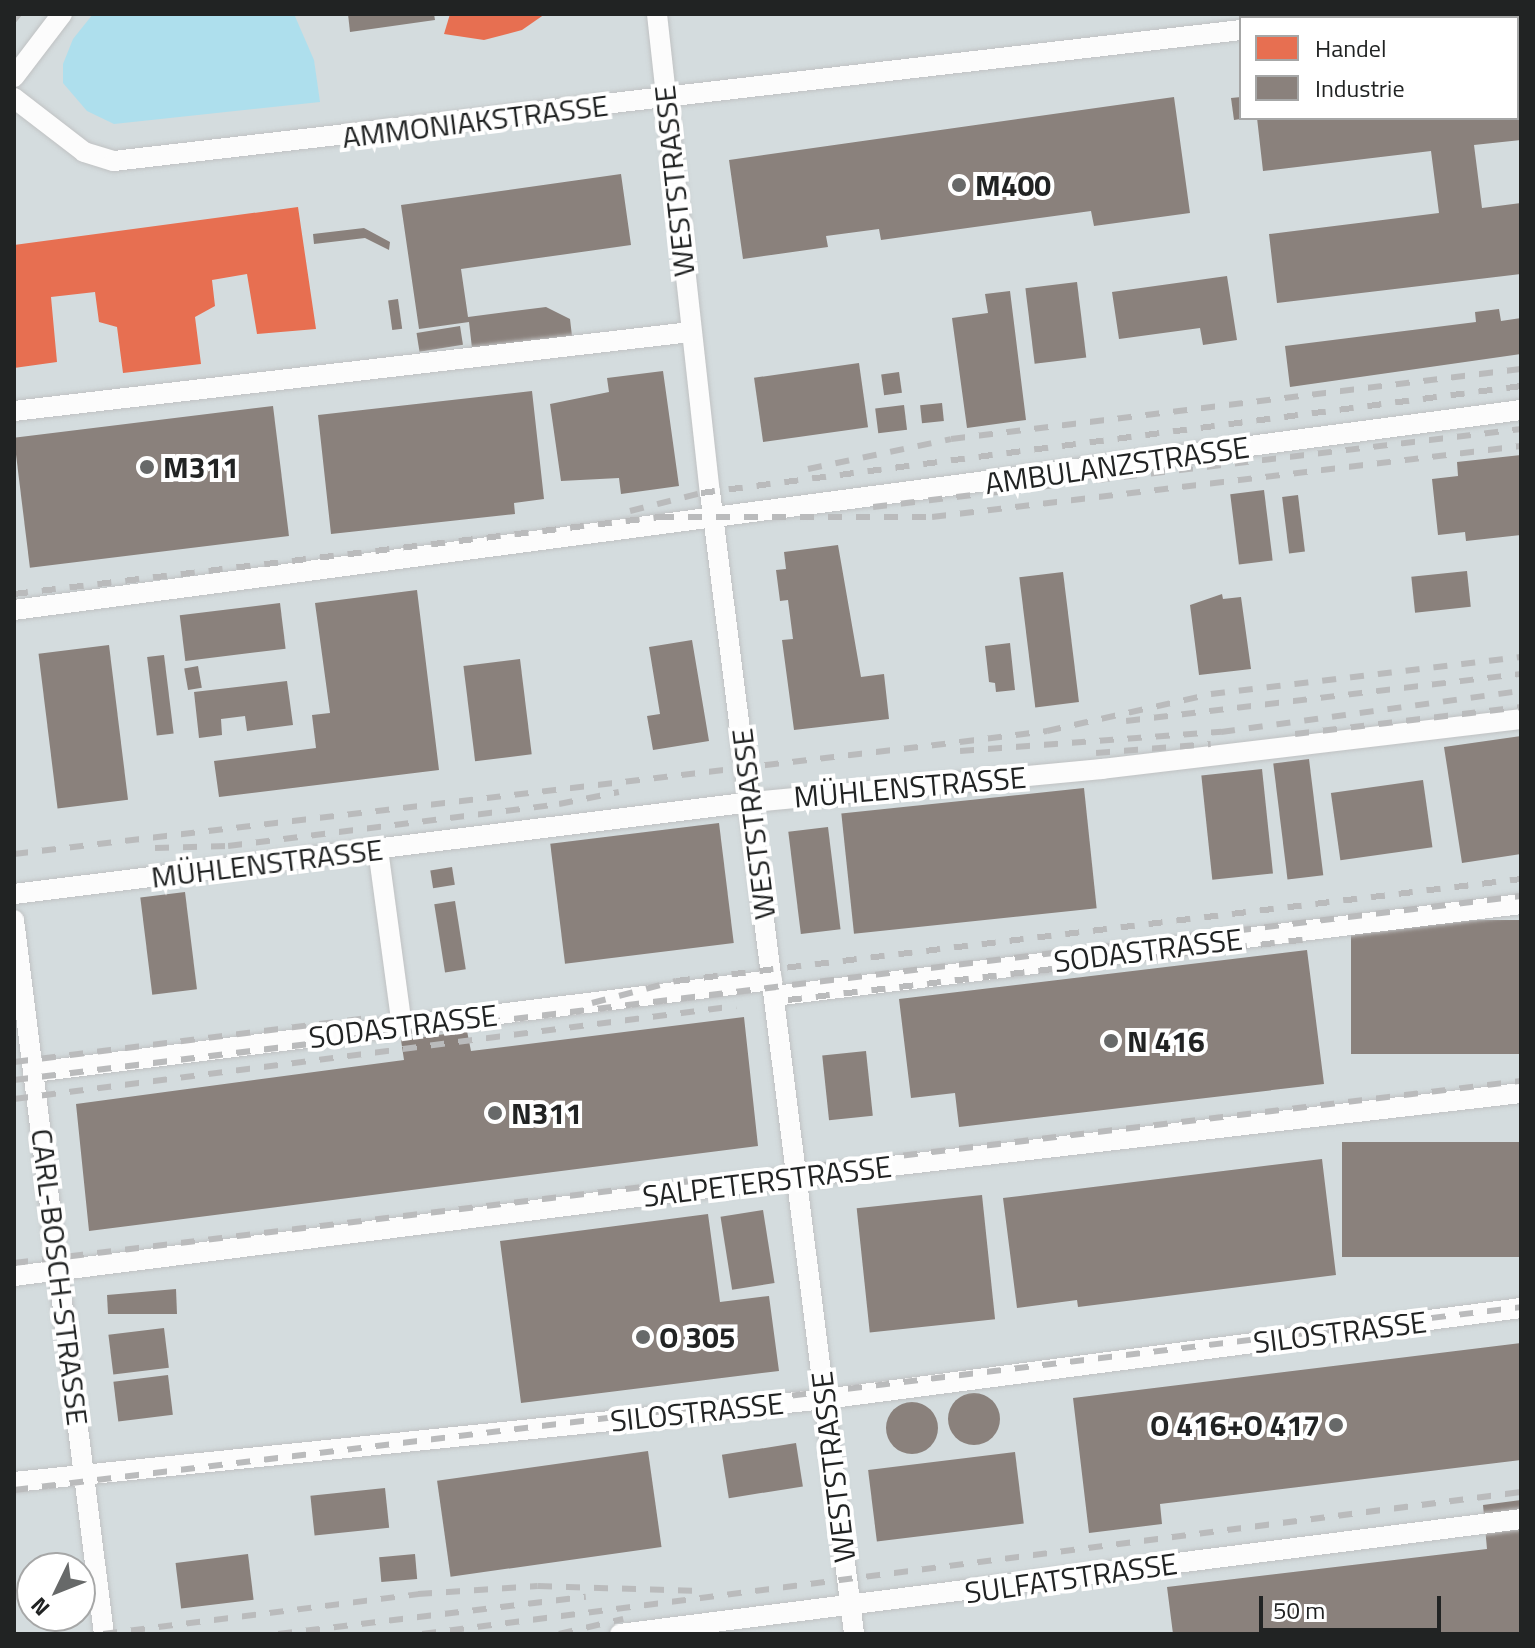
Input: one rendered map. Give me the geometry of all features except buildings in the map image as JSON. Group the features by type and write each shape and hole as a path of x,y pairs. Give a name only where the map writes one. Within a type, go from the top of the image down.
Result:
{"street":[{"path":"14,77 62,14"},
{"name":"WESTSTRASSE","path":"657,14 664,99 713,519 752,802 854,1634"},
{"name":"AMMONIAKSTRASSE","path":"14,98 84,152 114,161 1239,30"},
{"path":"14,411 691,332"},
{"name":"AMBULANZSTRASSE","path":"14,610 1521,410"},
{"name":"MÜHLENSTRASSE","path":"14,894 752,802 1102,769 1521,719"},
{"path":"378,849 402,1026"},
{"name":"SODASTRASSE","path":"34,1072 402,1026 773,988 1521,904"},
{"name":"CARL-BOSCH-STRASSE","path":"14,920 104,1634"},
{"name":"SALPETERSTRASSE","path":"14,1276 796,1177 1521,1093"},
{"name":"SILOSTRASSE","path":"14,1482 825,1399 1521,1308"},
{"name":"SULFATSTRASSE","path":"620,1634 1521,1519"}],"shaded area":[{"path":"14,14 1521,14 1521,1634 14,1634"},
{"path":"93,14 294,14 314,60 320,102 114,124 87,111 63,83 63,64 73,39"}],"railway":[{"path":"14,20 19,14"},
{"path":"808,469 951,439 1521,369"},
{"path":"630,511 701,493 1521,386"},
{"path":"873,507 1521,429"},
{"path":"14,594 660,517 932,517 1521,446"},
{"path":"14,854 1047,731 1211,694 1521,657"},
{"path":"1126,721 1521,674"},
{"path":"960,751 1221,732 1521,691"},
{"path":"1295,734 1521,707"},
{"path":"1096,753 1211,744"},
{"path":"155,848 228,846 559,804 619,792"},
{"path":"592,1003 676,981 1521,879"},
{"path":"14,1080 1521,896"},
{"path":"788,1000 1309,939"},
{"path":"14,1099 736,1006"},
{"path":"14,1062 368,1018"},
{"path":"14,1263 1521,1081"},
{"path":"14,1490 1521,1307"},
{"path":"422,1634 1521,1492"},
{"path":"103,1634 418,1594 538,1586 700,1591"},
{"path":"278,1634 586,1597"},
{"path":"559,1634 623,1619"}],"place":[{"name":"M400","path":"959,185"},
{"name":"M311","path":"147,467"},
{"name":"N 416","path":"1111,1041"},
{"name":"N311","path":"495,1113"},
{"name":"O 305","path":"643,1337"},
{"name":"O 416+O 417","path":"1336,1425"}]}
